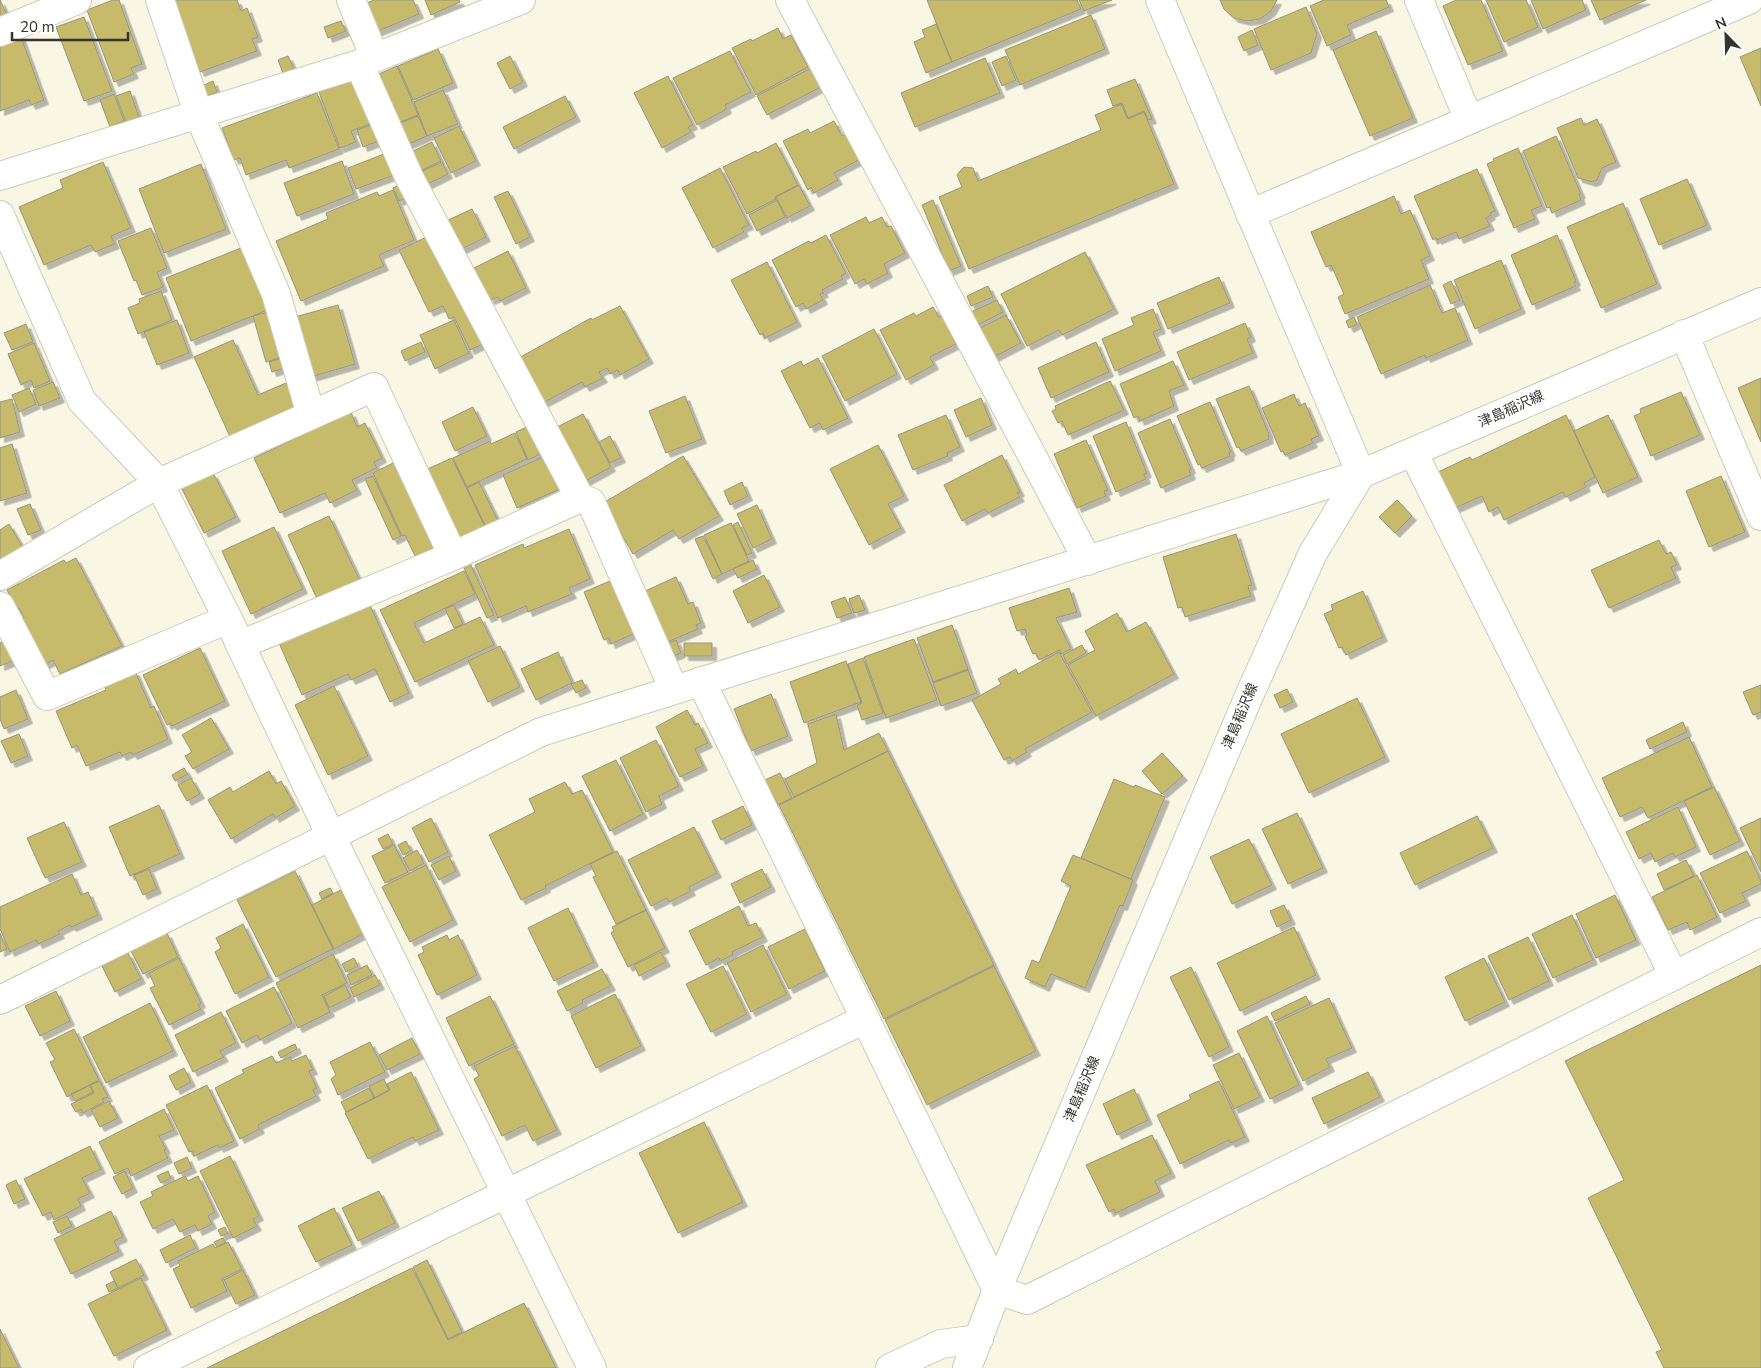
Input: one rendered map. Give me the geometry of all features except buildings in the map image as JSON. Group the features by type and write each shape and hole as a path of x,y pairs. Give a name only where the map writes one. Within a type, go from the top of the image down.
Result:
{"street":[{"path":"0,32 78,0"},
{"path":"160,0 199,115 276,294 311,415"},
{"path":"351,0 367,61 409,177 580,498 591,502 674,690"},
{"path":"0,176 367,61 521,0"},
{"path":"790,0 1088,561"},
{"path":"0,1000 541,732 1361,474 1160,0"},
{"path":"1419,0 1469,120"},
{"path":"1250,214 1749,0"},
{"path":"0,215 82,401 159,483 228,619 331,836 592,1368"},
{"name":"津島稲沢線","path":"967,1368 997,1290 1249,696 1313,553 1361,474 1761,302"},
{"path":"1684,334 1761,516"},
{"path":"0,576 159,483 374,387 453,556"},
{"path":"1413,452 1674,976"},
{"path":"240,645 453,556 580,498"},
{"path":"0,606 47,696 228,619"},
{"path":"701,681 997,1290 1027,1300 1761,932"},
{"path":"148,1368 865,1019"},
{"path":"890,1368 941,1344 979,1339"}]}
